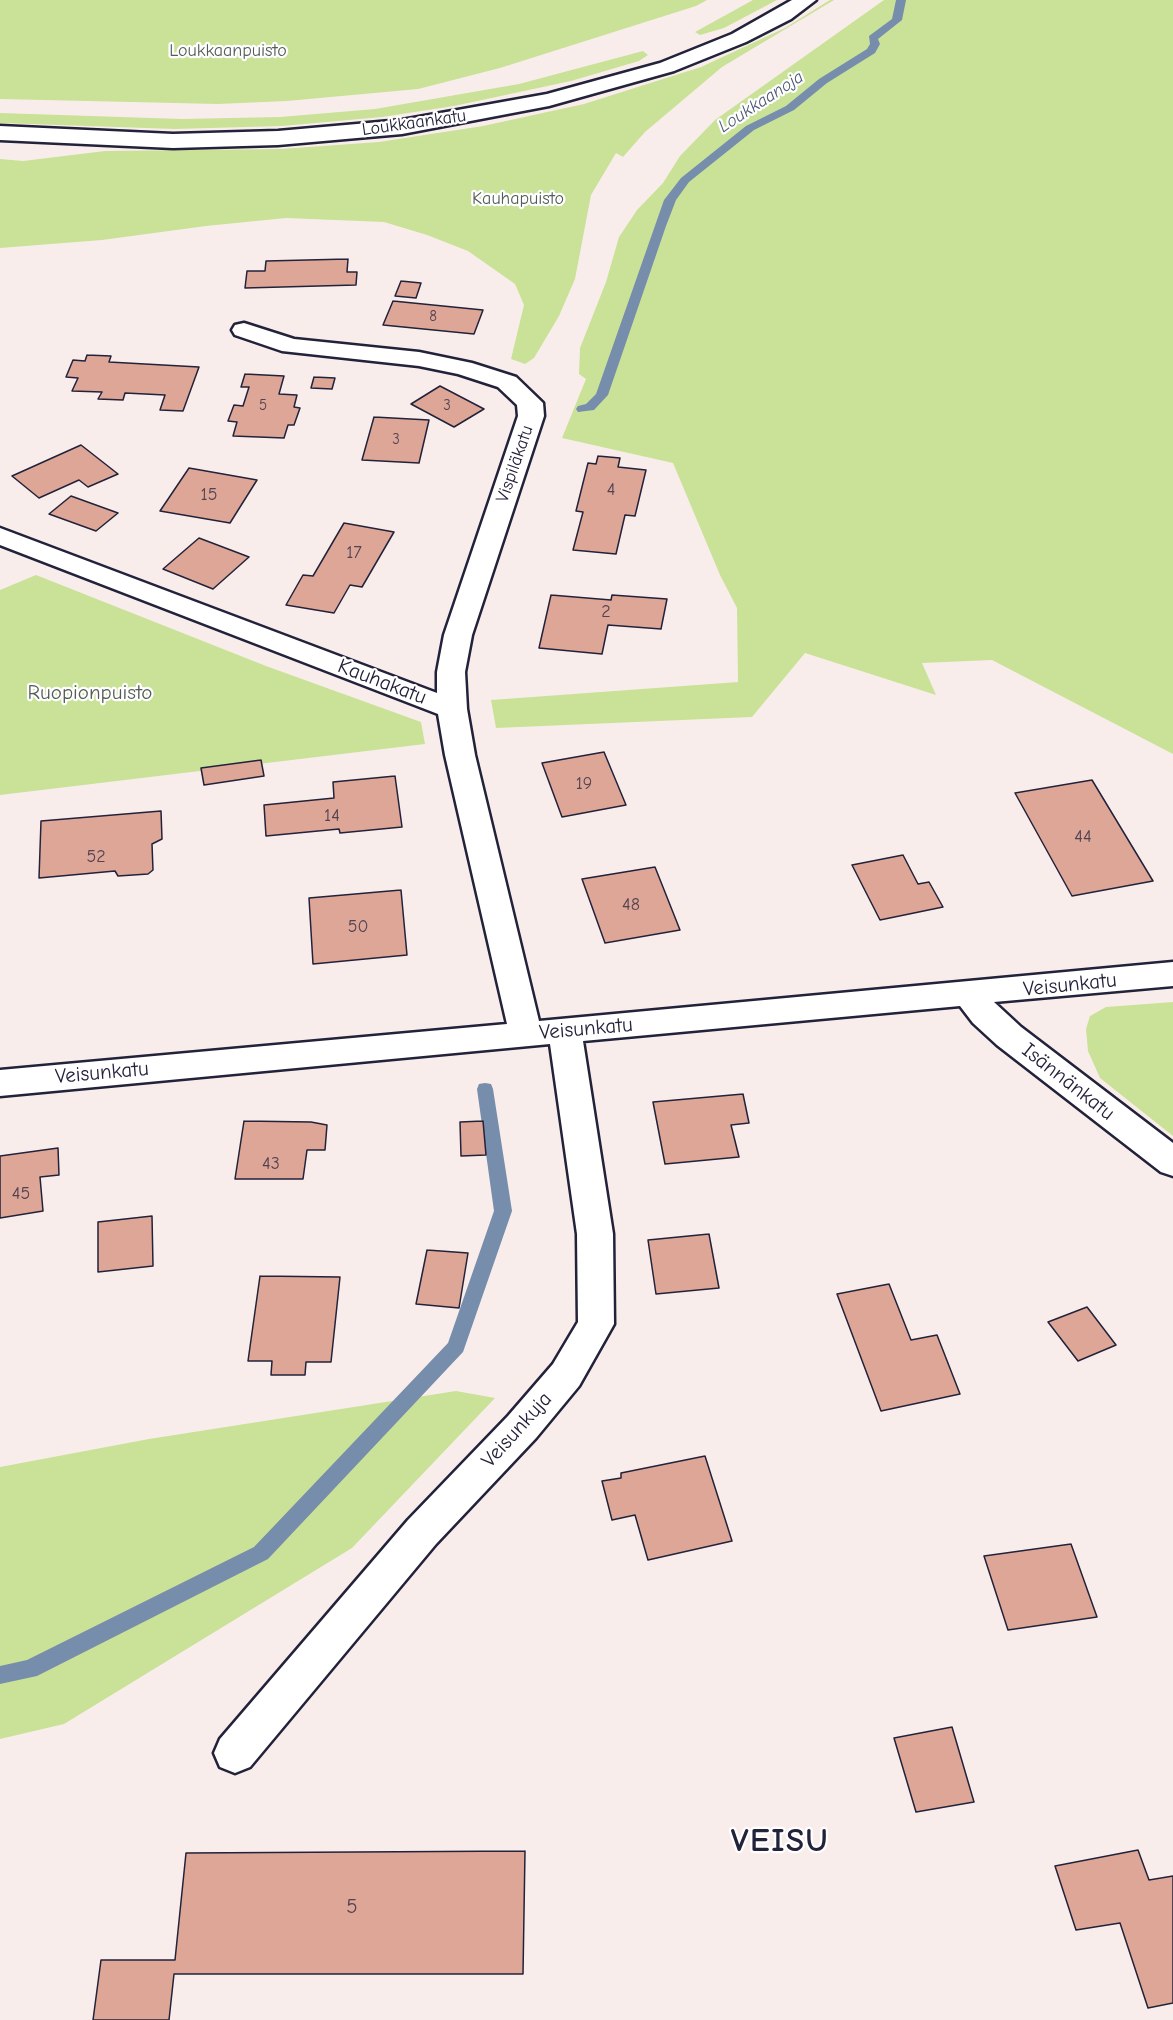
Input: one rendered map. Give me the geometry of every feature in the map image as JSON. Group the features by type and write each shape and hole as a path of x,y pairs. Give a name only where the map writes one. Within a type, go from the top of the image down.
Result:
{"street":[{"name":"Loukkaankatu","path":"0,133 173,141 278,138 412,125 549,100 667,67 739,39 784,15 806,0"},
{"name":"Vispiläkatu","path":"244,330 291,345 418,359 463,368 507,382 530,403 531,416 458,635 451,672 452,709"},
{"name":"Kauhakatu","path":"0,536 452,709 460,755 526,1034"},
{"name":"Veisunkatu","path":"0,1083 564,1030 970,995 1173,974"},
{"name":"Isännänkatu","path":"970,995 985,1014 1010,1036 1173,1162"},
{"name":"Veisunkuja","path":"235,1753 422,1532 522,1427 566,1375 596,1324 595,1234 564,1030"}],"green space":[{"name":"Loukkaanpuisto","path":"0,0 707,0 696,6 500,68 418,89 287,101 218,104 0,99"},
{"path":"753,0 777,0 724,28 700,35 695,32"},
{"name":"Kauhapuisto","path":"830,0 834,0 722,67 645,132 623,157 616,153 591,195 575,279 559,316 534,358 525,364 511,359 524,305 515,284 468,251 384,222 286,218 102,240 0,248 0,159 23,161 105,151 281,149 379,142 483,126 584,104 701,67 785,28"},
{"path":"884,0 1173,0 1173,754 992,660 922,663 936,695 805,653 752,717 496,728 491,700 738,682 737,608 720,575 673,463 562,438 586,379 579,374 580,348 606,282 619,237 637,210 663,183 680,156 715,120"},
{"path":"643,51 648,55 639,61 571,81 454,106 382,117 282,126 175,129 0,123 0,113 182,119 280,117 375,109 519,84"},
{"name":"Ruopionpuisto","path":"36,575 266,666 421,722 425,744 0,795 0,590"},
{"path":"1173,1002 1173,1136 1100,1078 1088,1051 1086,1029 1090,1016 1106,1007"},
{"path":"456,1391 495,1398 352,1548 64,1724 0,1739 0,1467 149,1439"}],"building":[{"path":"348,259 347,272 357,272 356,285 245,288 247,271 265,271 266,261"},
{"path":"401,281 421,283 416,298 395,296"},
{"path":"393,301 483,310 474,334 383,325"},
{"path":"87,355 111,356 109,362 199,367 183,411 160,410 165,395 125,393 123,400 98,399 102,392 72,391 78,378 66,377 73,360 85,361"},
{"path":"245,374 284,376 279,394 297,395 294,407 300,408 294,425 288,425 284,438 233,436 237,422 228,421 234,405 243,406 249,387 241,387"},
{"path":"314,377 335,378 332,389 311,388"},
{"path":"440,386 484,409 454,427 411,404"},
{"path":"374,417 429,420 419,463 362,460"},
{"path":"81,445 118,474 88,487 79,480 39,498 12,476"},
{"path":"598,456 620,458 618,467 646,470 635,516 625,515 616,554 573,550 583,512 576,511 588,463 596,464"},
{"path":"189,468 257,480 230,523 160,511"},
{"path":"71,496 118,513 96,531 49,514"},
{"path":"344,523 394,532 362,587 350,585 334,613 286,605 303,575 313,576"},
{"path":"199,538 249,557 213,589 163,569"},
{"path":"551,595 611,600 612,595 667,599 661,629 608,625 602,654 539,648"},
{"path":"604,752 626,805 562,817 542,763"},
{"path":"261,760 264,776 204,785 201,768"},
{"path":"395,776 402,827 340,833 339,829 266,836 264,805 334,798 333,782"},
{"path":"1092,780 1153,881 1072,896 1015,793"},
{"path":"161,811 162,839 152,844 153,870 148,874 118,876 115,871 39,878 41,821"},
{"path":"903,855 918,884 929,882 943,907 880,920 852,865"},
{"path":"655,867 680,930 605,943 582,879"},
{"path":"401,890 407,955 313,964 309,898"},
{"path":"743,1094 749,1123 731,1125 739,1157 665,1164 653,1102"},
{"path":"244,1121 311,1122 327,1125 325,1150 307,1150 303,1179 235,1179"},
{"path":"483,1121 486,1155 461,1156 460,1122"},
{"path":"58,1148 59,1175 40,1177 43,1211 0,1218 0,1156"},
{"path":"152,1216 153,1266 98,1272 98,1222"},
{"path":"709,1234 719,1288 656,1294 648,1240"},
{"path":"427,1250 468,1253 459,1308 416,1304"},
{"path":"260,1276 340,1277 331,1362 306,1362 305,1375 271,1375 272,1361 248,1361"},
{"path":"889,1284 911,1340 937,1335 960,1394 881,1411 837,1294"},
{"path":"1087,1307 1116,1345 1078,1361 1048,1322"},
{"path":"705,1456 732,1541 648,1560 635,1515 612,1520 602,1481 621,1478 621,1473"},
{"path":"1071,1544 1097,1617 1008,1630 984,1556"},
{"path":"952,1727 974,1802 916,1812 894,1738"},
{"path":"1138,1850 1149,1880 1173,1876 1173,2003 1148,2008 1120,1923 1076,1930 1055,1866"},
{"path":"525,1851 523,1974 174,1974 169,2020 93,2020 101,1960 175,1960 186,1853"}],"waterway":[{"name":"Loukkaanoja","path":"582,409 590,407 602,395 670,200 685,180 750,128 790,108 823,81 871,51 875,44 873,38 897,20 901,0"},
{"path":"0,1675 30,1669 261,1553 456,1347 503,1211 485,1089"}],"district":[{"name":"VEISU","path":"780,1842"}]}
